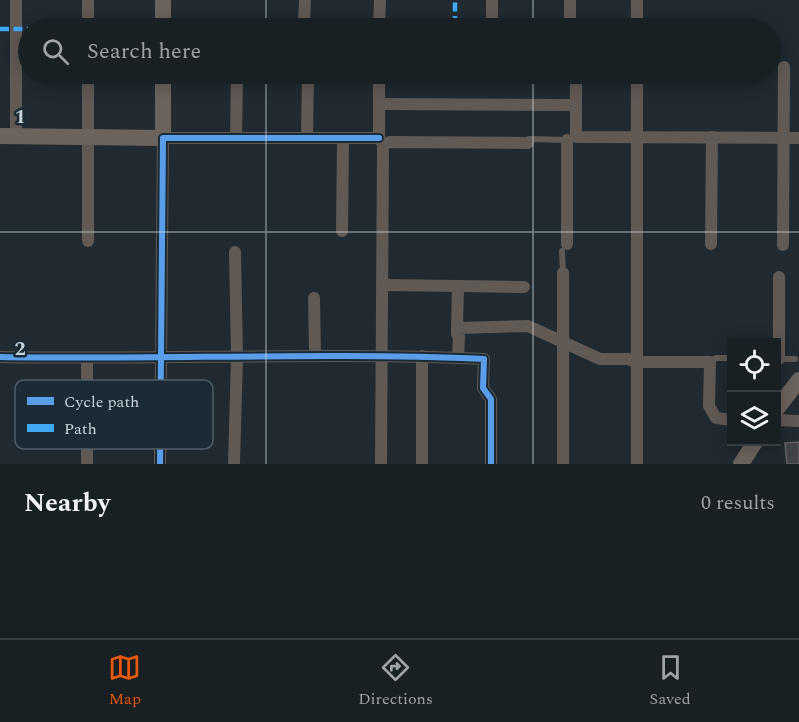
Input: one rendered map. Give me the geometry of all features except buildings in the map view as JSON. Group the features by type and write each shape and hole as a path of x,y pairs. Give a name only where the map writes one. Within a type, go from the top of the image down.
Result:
{"street":[{"path":"16,0 8,136 343,138 390,142 528,143"},
{"path":"88,0 88,18"},
{"path":"163,0 163,18"},
{"path":"304,0 304,18"},
{"path":"379,18 380,0"},
{"path":"492,0 492,18"},
{"path":"570,0 570,18"},
{"path":"637,0 637,18"},
{"path":"783,245 784,67"},
{"path":"88,84 88,241"},
{"path":"161,380 163,84"},
{"path":"236,138 237,84"},
{"path":"307,138 308,84"},
{"path":"379,84 382,285 381,464"},
{"path":"564,248 576,84"},
{"path":"637,84 637,464"},
{"path":"379,104 576,105"},
{"path":"711,244 712,137"},
{"path":"342,231 343,138"},
{"path":"571,139 799,138"},
{"path":"234,464 237,357 235,252"},
{"path":"563,464 564,273"},
{"path":"778,338 779,278"},
{"path":"382,285 524,286"},
{"path":"458,286 458,356"},
{"path":"314,298 315,356"},
{"path":"457,328 528,326 600,359 628,359 637,362 710,362 710,406 716,418 727,419"},
{"path":"422,356 422,464"},
{"path":"0,357 87,359 458,356 484,359 483,388 491,399 491,464"},
{"path":"87,359 87,380"},
{"path":"781,405 799,380"},
{"path":"781,420 799,421"},
{"path":"741,464 752,446"},
{"path":"160,449 160,464"}],"lane":[{"path":"528,143 529,139 571,139"},
{"path":"564,248 564,273"},
{"path":"710,362 716,358 727,358"},
{"path":"781,359 795,359"}],"marked path":[{"path":"455,0 455,18"},
{"path":"0,29 18,29"}],"cycle path":[{"path":"161,380 163,138 379,138"},
{"path":"0,357 363,356 484,359 483,388 491,399 491,464"},
{"path":"160,449 160,464"}]}
